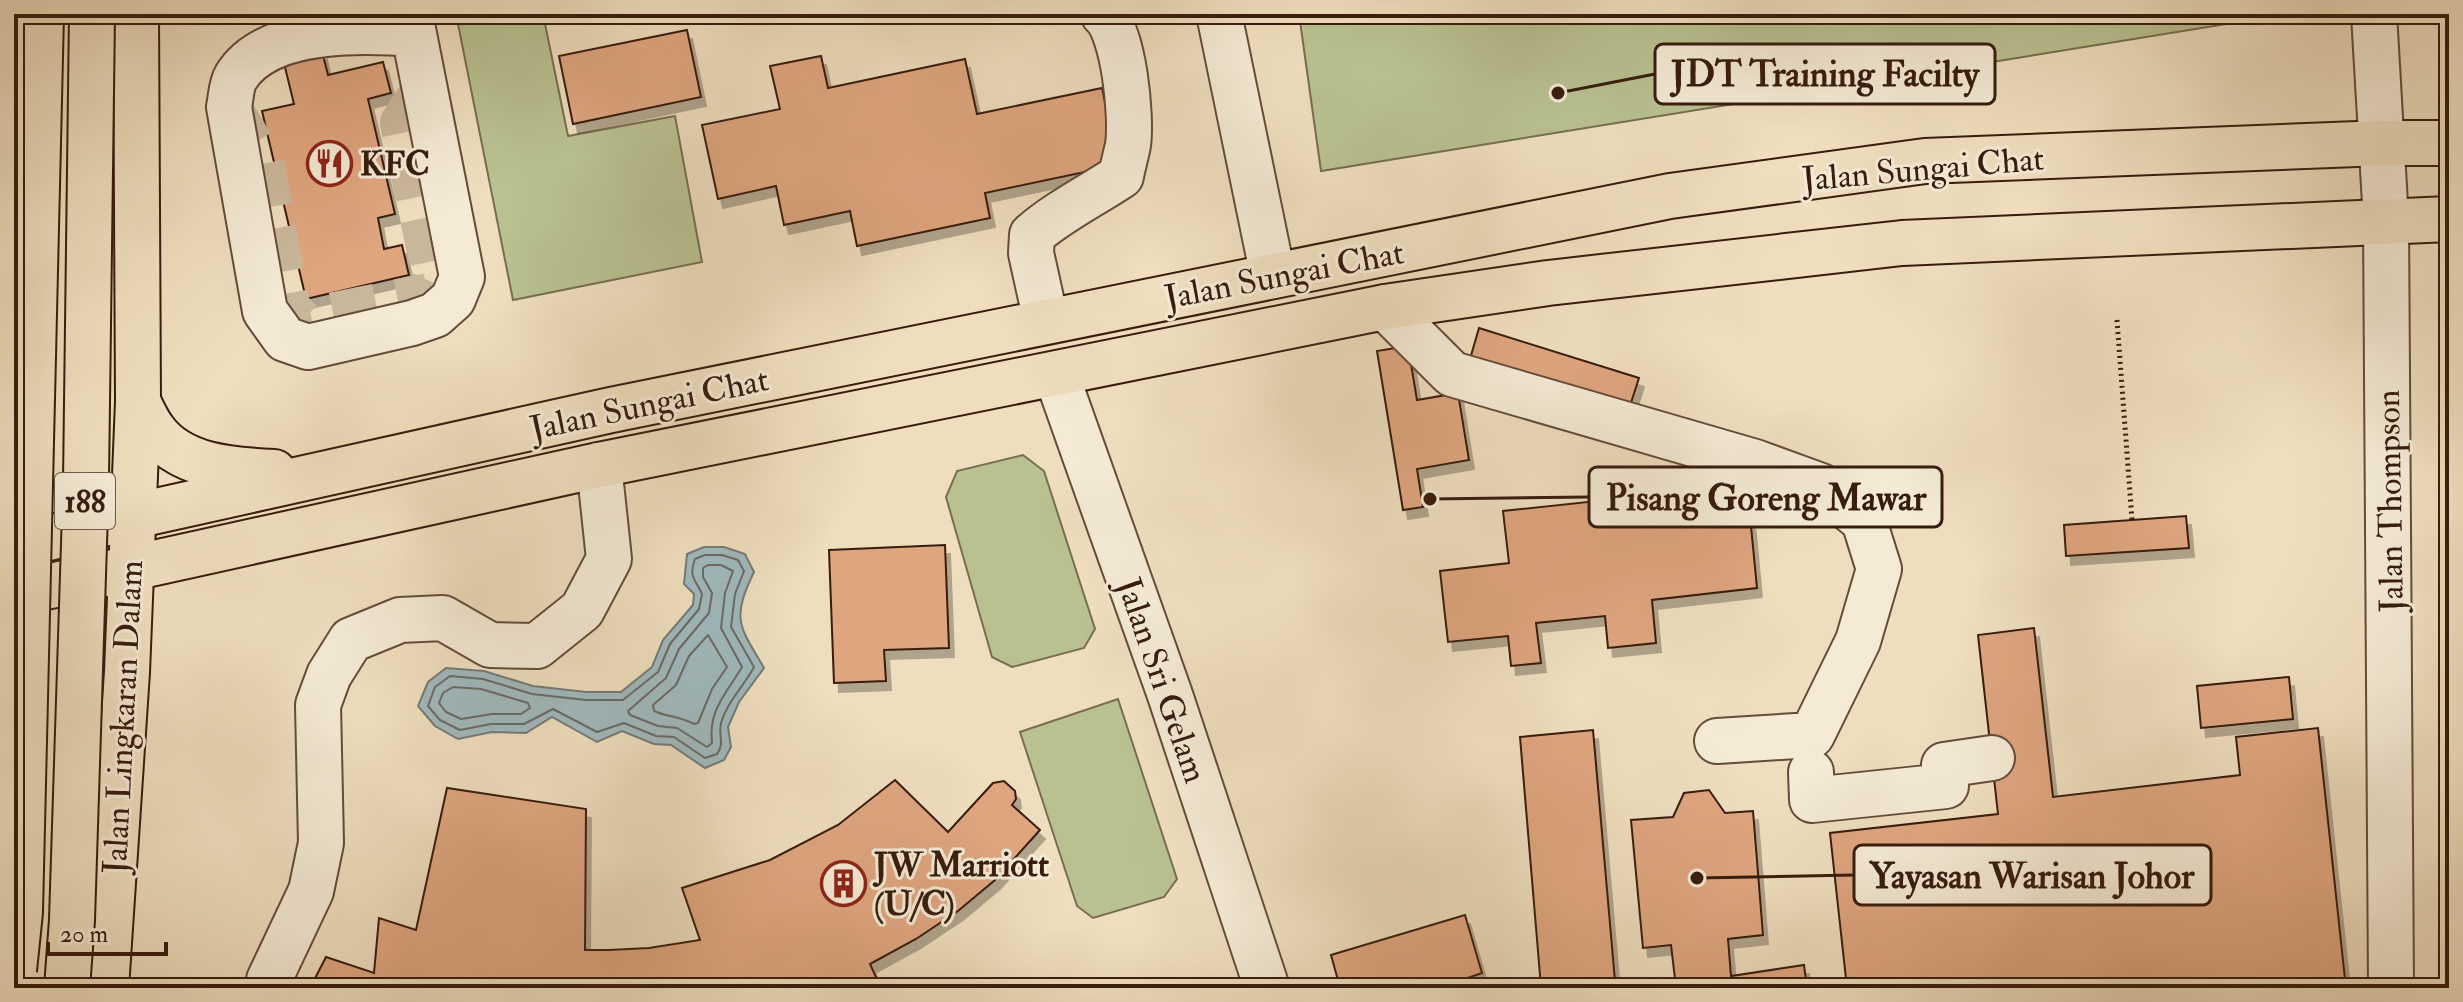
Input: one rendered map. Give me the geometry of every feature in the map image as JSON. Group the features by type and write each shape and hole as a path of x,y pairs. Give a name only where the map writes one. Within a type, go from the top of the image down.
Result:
{"main road":[{"name":"188","path":"14,970 20,912 41,14"},
{"name":"Jalan Lingkaran Dalam","path":"67,988 72,920 85,497 92,14"},
{"name":"Jalan Lingkaran Dalam","path":"106,988 127,672 138,402 136,14"},
{"name":"Jalan Sungai Chat","path":"14,547 134,516 611,410 1670,196 1925,161 2449,143"},
{"name":"Jalan Sungai Chat","path":"14,594 599,465 1385,307 1548,283 1902,243 2449,219"},
{"path":"138,402 154,431 168,445 200,462 244,471 320,474"}],"street":[{"path":"1046,321 1031,253 1032,235 1048,221 1121,176 1128,142 1124,62 1110,20 1103,14"},
{"path":"1219,14 1273,276"},
{"name":"Jalan Thompson","path":"2374,14 2386,221 2391,988"},
{"path":"412,24 462,277 453,299 435,315 308,347 285,339 265,311 229,107 234,79 253,56 285,42 412,24"},
{"path":"1385,307 1452,374 1755,462 1821,486 1864,521 1879,569 1858,641 1812,735 1717,741"},
{"name":"Jalan Sri Gelam","path":"1056,374 1170,695 1267,988"},
{"path":"268,988 311,891 321,843 318,705 329,675 351,640 400,620 443,618 490,645 537,646 582,610 609,559 599,465"},
{"path":"1811,772 1812,800 1946,786 1944,765 1992,758"}],"path":[{"path":"2117,320 2132,520"}],"green space":[{"path":"456,14 543,14 568,136 675,116 702,262 513,300"},
{"path":"1299,14 2288,14 1321,171"},
{"path":"1023,455 1044,471 1095,629 1084,648 1012,667 992,657 946,497 957,471"},
{"path":"1118,699 1177,879 1164,897 1093,918 1077,906 1020,732"}],"water":[{"path":"704,547 724,547 745,554 754,572 742,601 741,622 764,668 739,702 728,727 731,747 724,760 705,768 671,745 654,744 622,731 597,742 552,717 526,733 492,732 458,739 435,726 418,706 428,682 446,668 484,671 533,686 621,692 652,667 663,640 693,605 694,594 684,584 687,554"}],"building":[{"path":"687,30 701,97 573,124 559,56"},
{"name":"KFC","path":"322,51 328,75 383,62 391,93 368,99 395,214 378,218 384,249 402,245 409,275 306,299 262,111 294,104 283,59"},
{"path":"821,56 828,88 965,59 977,114 1102,88 1118,165 985,193 990,218 857,246 850,211 784,225 776,186 718,199 702,125 780,109 770,66"},
{"path":"2440,324 2449,324 2449,475"},
{"path":"1479,328 1639,378 1629,409 1470,359"},
{"path":"1408,346 1417,400 1458,393 1469,460 1417,469 1423,507 1403,510 1377,351"},
{"path":"1747,485 1757,588 1652,600 1656,643 1608,648 1605,616 1536,623 1541,663 1511,666 1508,636 1448,642 1440,571 1509,563 1503,511"},
{"path":"2186,516 2189,548 2066,556 2064,525"},
{"path":"945,545 949,648 884,650 886,681 834,683 829,550"},
{"path":"2034,628 2053,797 2240,775 2236,737 2318,728 2345,979 2268,988 1847,988 1830,833 1998,814 1978,635"},
{"path":"2289,677 2293,719 2201,728 2197,686"},
{"path":"1593,730 1615,981 1541,987 1520,737"},
{"name":"JW Marriott (U/C)","path":"895,780 948,832 993,783 1004,781 1015,791 1016,799 1012,805 1040,830 995,880 958,911 870,964 881,988 310,988 326,957 374,973 379,918 416,930 447,788 586,809 585,950 609,950 700,940 682,888 770,860 838,825"},
{"path":"1709,790 1725,813 1753,811 1763,935 1728,939 1731,976 1804,965 1807,988 1659,988 1659,980 1675,979 1671,945 1643,948 1631,820 1673,817 1684,793"},
{"path":"1465,915 1482,973 1438,988 1328,988 1339,984 1331,955"}],"tunnel":[{"path":"229,107 262,161 288,307 300,321 428,295 435,280 402,123 424,89"}],"place":[{"name":"JDT Training Facilty","path":"1558,93"},
{"name":"KFC","path":"329,163"},
{"name":"Pisang Goreng Mawar","path":"1430,499"},
{"name":"Yayasan Warisan Johor","path":"1697,878"},
{"name":"JW Marriott (U/C)","path":"843,884"}]}
